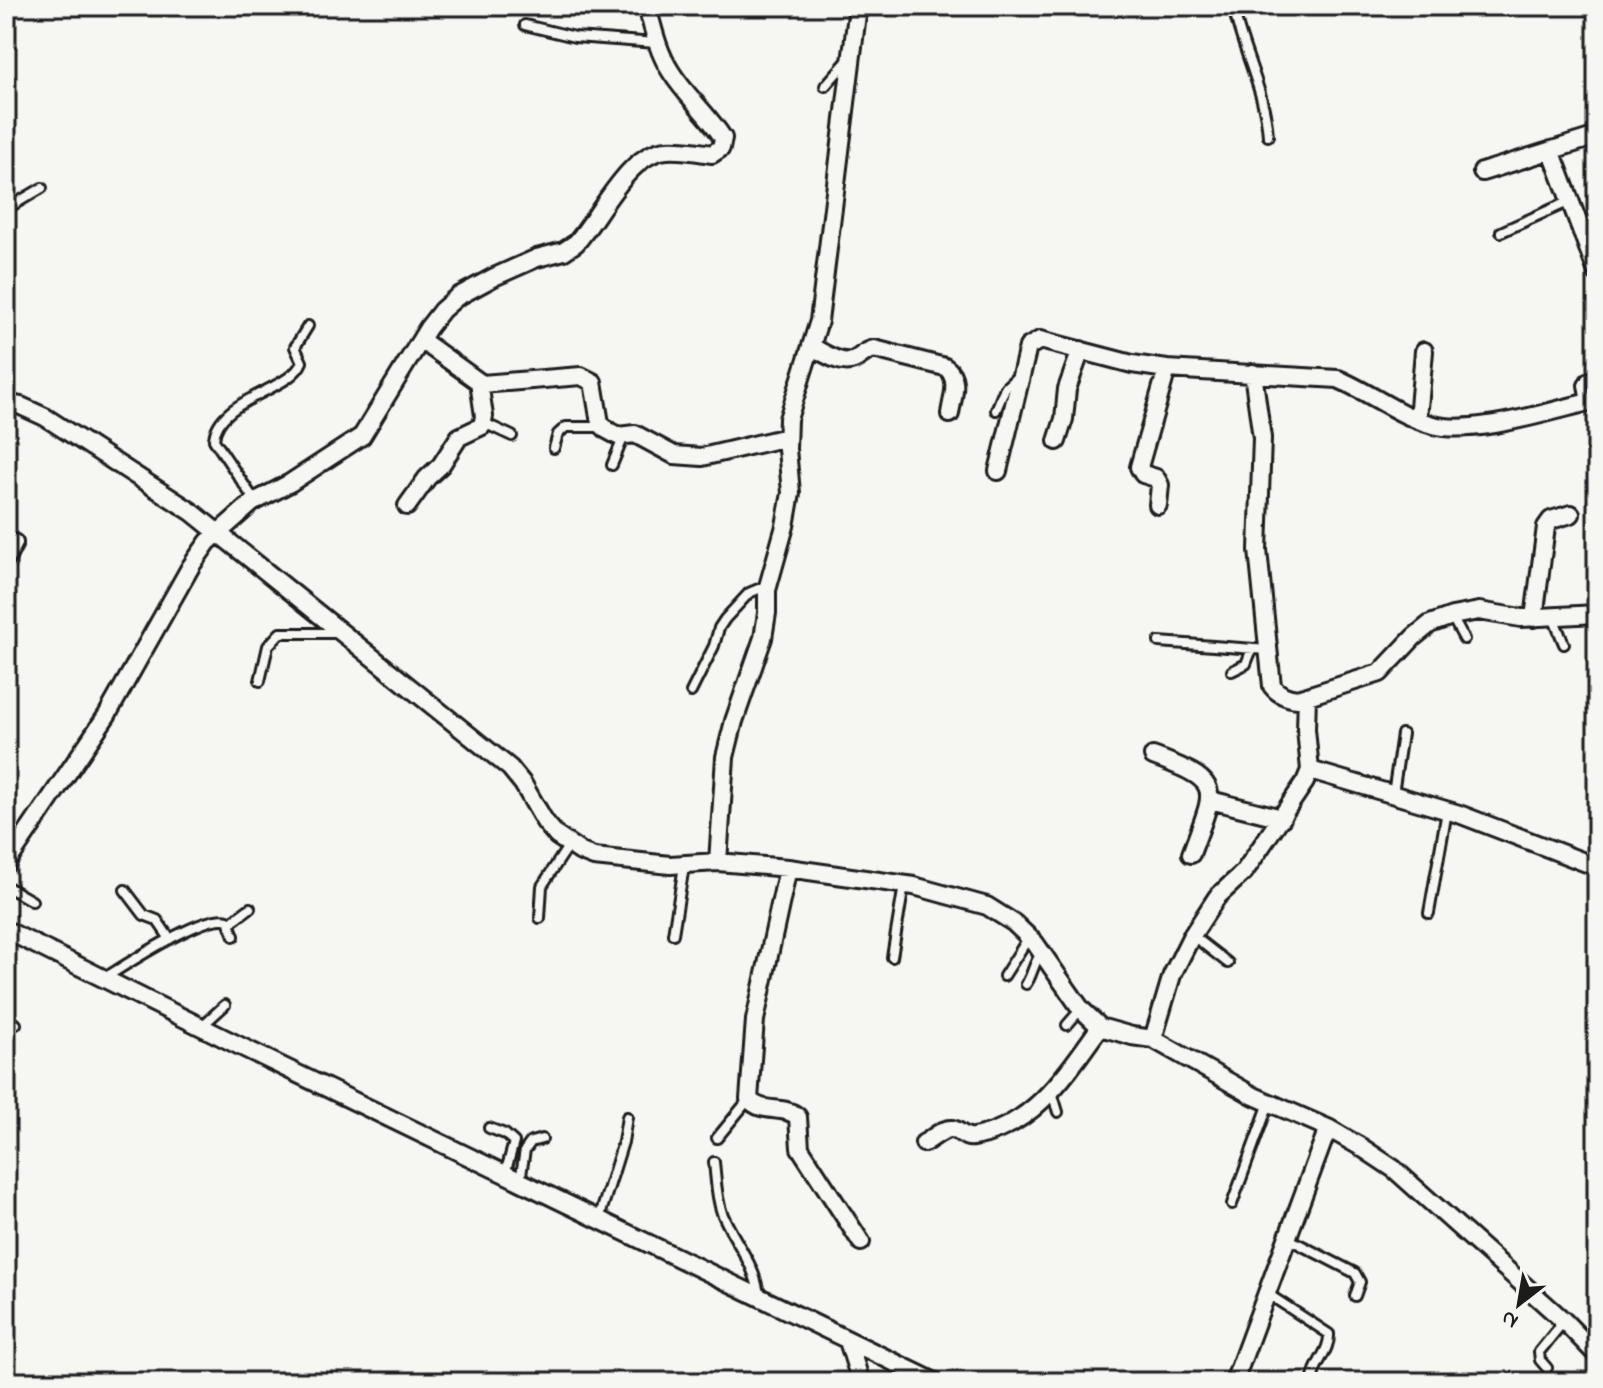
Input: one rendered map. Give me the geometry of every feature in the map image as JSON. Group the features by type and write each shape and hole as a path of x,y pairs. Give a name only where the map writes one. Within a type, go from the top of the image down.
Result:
{"street":[{"path":"9,854 107,715 196,558 217,532 255,501 362,436 436,316 457,297 494,277 537,258 564,251 576,243 634,166 648,154 667,150 712,154 721,148 723,138 715,125 671,72 656,43 647,6"},
{"path":"718,862 725,757 763,638 768,584 779,554 791,493 787,437 791,409 812,347 822,301 858,6"},
{"path":"1482,172 1597,136"},
{"path":"1551,150 1597,272"},
{"path":"421,340 479,382 489,385 586,377 593,382 600,423 611,433 624,436 635,434 683,457 702,457 787,437"},
{"path":"998,471 1019,375 1028,347 1040,340 1132,364 1167,369 1338,379 1360,388 1401,413 1435,425 1472,428 1592,401"},
{"path":"812,347 845,362 874,349 945,367 953,372 955,378 950,414"},
{"path":"1057,441 1064,419 1067,389 1081,350"},
{"path":"1418,419 1424,351"},
{"path":"1158,505 1160,485 1156,478 1143,474 1139,467 1167,369"},
{"path":"1253,373 1262,438 1258,550 1260,649 1272,686 1288,699 1298,699 1380,673 1430,624 1452,616 1479,611 1534,618 1597,614"},
{"path":"407,506 427,478 441,465 459,437 479,429 484,423 479,382"},
{"path":"6,403 45,417 192,512 510,768 545,822 569,845 594,857 684,866 718,862 788,868 904,884 987,906 1029,936 1081,1009 1100,1027 1153,1039 1269,1103 1328,1128 1394,1169 1564,1321 1597,1355"},
{"path":"1534,618 1546,527 1551,520 1571,514"},
{"path":"6,559 14,543"},
{"path":"1153,1039 1172,975 1192,935 1207,910 1244,872 1299,793 1310,770 1307,696"},
{"path":"1153,756 1197,773 1206,784 1210,800 1191,854"},
{"path":"1310,770 1447,810 1597,867"},
{"path":"1210,800 1282,818"},
{"path":"788,868 755,1020 749,1099 760,1108 785,1109 796,1113 800,1148 861,1242"},
{"path":"6,930 935,1382"},
{"path":"924,1143 948,1130 953,1129 974,1138 1016,1122 1052,1092 1100,1027"},
{"path":"1234,1382 1328,1128"},
{"path":"848,1341 861,1382"}],"lane":[{"path":"1233,6 1238,31 1263,97 1268,136"},
{"path":"525,25 585,39 656,43"},
{"path":"825,86 853,55"},
{"path":"6,204 13,205 42,188"},
{"path":"1501,232 1571,201"},
{"path":"255,501 214,440 214,434 244,401 298,372 302,362 295,347 308,326"},
{"path":"1592,401 1583,385 1586,379 1597,374"},
{"path":"996,410 1005,388 1019,375"},
{"path":"484,423 512,436"},
{"path":"554,448 558,434 566,427 604,427"},
{"path":"612,465 624,436"},
{"path":"691,692 725,619 749,593 768,584"},
{"path":"1452,616 1464,639"},
{"path":"1553,617 1564,644"},
{"path":"260,681 268,646 280,633 344,634"},
{"path":"1159,642 1260,649"},
{"path":"1232,671 1246,664 1260,649"},
{"path":"1393,794 1402,734"},
{"path":"1429,913 1447,810"},
{"path":"540,918 542,886 569,845"},
{"path":"673,934 684,866"},
{"path":"892,957 904,884"},
{"path":"6,886 32,901"},
{"path":"125,890 144,915 157,920 170,939"},
{"path":"230,923 250,908"},
{"path":"103,979 170,939 213,918 226,918 234,936"},
{"path":"1192,935 1228,963"},
{"path":"1004,976 1029,936"},
{"path":"1026,984 1035,960 1042,952"},
{"path":"201,1027 225,1005"},
{"path":"1067,1025 1081,1009"},
{"path":"6,1017 16,1024"},
{"path":"1052,1092 1058,1112"},
{"path":"717,1138 749,1099"},
{"path":"1232,1204 1269,1103"},
{"path":"599,1219 623,1142 627,1117"},
{"path":"489,1128 505,1134 514,1142 512,1178"},
{"path":"512,1178 531,1142 542,1139"},
{"path":"714,1162 722,1212 754,1269 759,1295"},
{"path":"1287,1238 1355,1273 1360,1282 1355,1296"},
{"path":"1268,1294 1329,1334 1329,1345 1314,1372 1316,1382"},
{"path":"1547,1368 1540,1360 1539,1352 1564,1321"}]}
